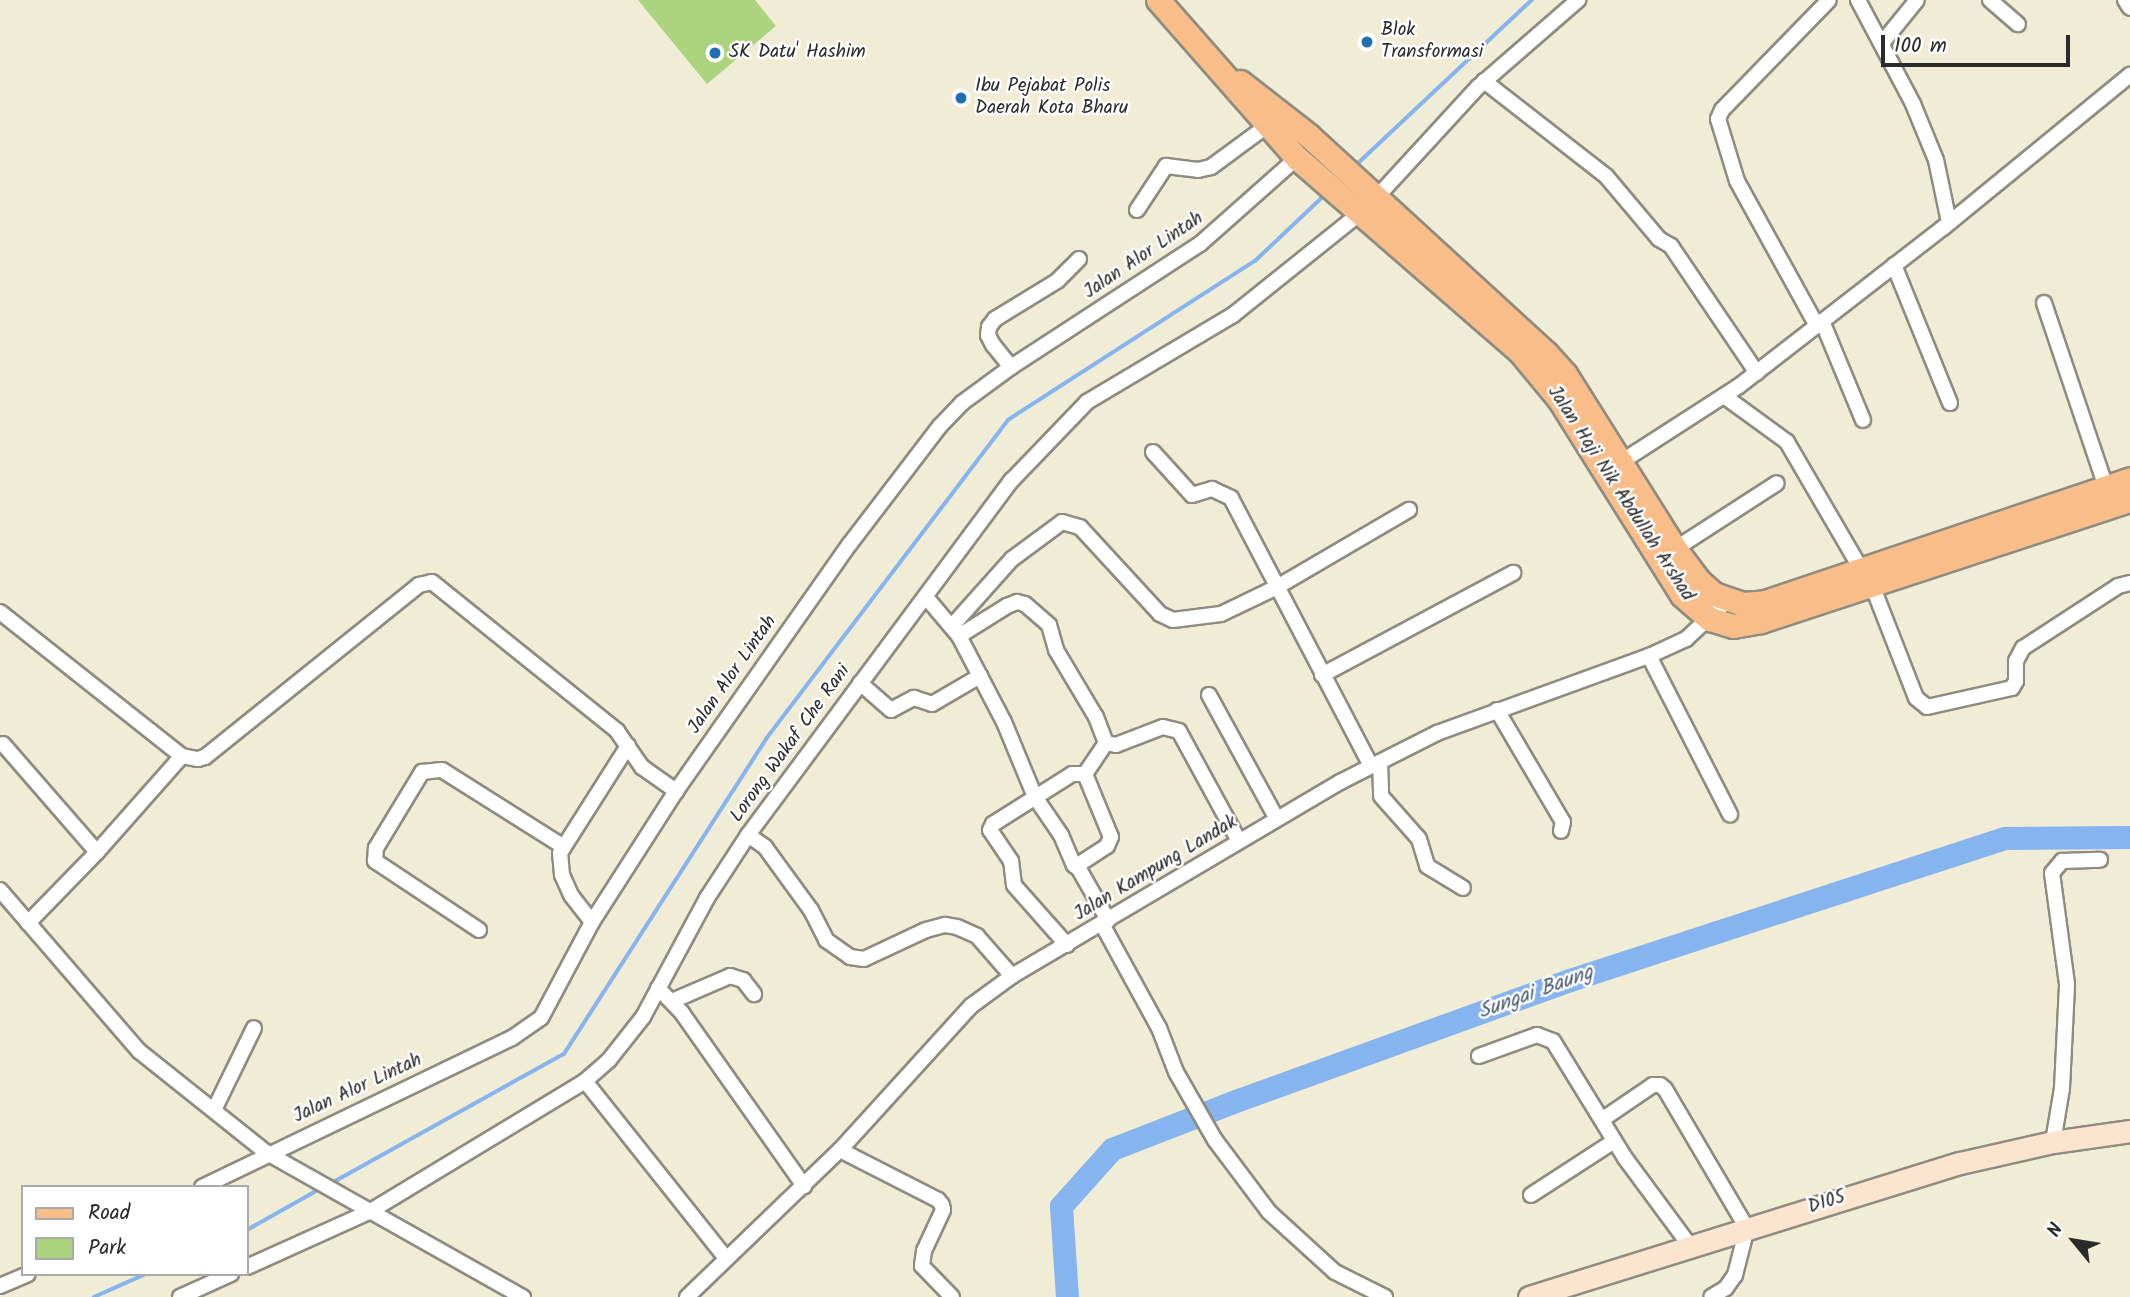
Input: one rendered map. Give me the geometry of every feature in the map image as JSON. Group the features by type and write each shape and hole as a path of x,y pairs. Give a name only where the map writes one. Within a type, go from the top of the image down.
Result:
{"main road":[{"name":"Jalan Haji Nik Abdullah Arshad","path":"1158,0 1300,161 1521,353 1542,376 1682,595 1710,619 1733,626 1761,621 1867,577 2130,480"},
{"name":"Jalan Haji Nik Abdullah Arshad","path":"1214,64 1320,146 1546,353 1565,374 1675,549 1699,581 1714,594 1744,604 1765,602 1867,577 2130,500"}],"street":[{"path":"1376,198 1484,81 1578,0"},
{"path":"1829,0 1722,110 1718,119 1737,181 1820,324 1863,420"},
{"path":"1858,0 1882,43 1936,160 1949,222"},
{"path":"1882,43 1917,0"},
{"path":"1990,0 2018,24"},
{"path":"2124,0 2130,8"},
{"path":"1621,461 1757,373 2130,75"},
{"path":"1484,81 1606,176 1659,239 1671,246 1757,373"},
{"path":"1137,210 1166,166 1198,170 1211,167 1268,125"},
{"name":"Jalan Alor Lintah","path":"206,1185 267,1153 512,1038 541,1018 592,922 676,791 916,455 962,403 1011,367 1200,244 1300,161"},
{"name":"Lorong Wakaf Che Rani","path":"248,1267 369,1212 585,1081 609,1060 643,1017 701,907 748,835 1012,480 1087,402 1233,315 1359,214"},
{"path":"1011,367 993,345 988,335 989,327 996,319 1057,281 1079,259"},
{"path":"1894,265 1950,403"},
{"path":"2044,303 2106,487"},
{"path":"1724,396 1787,442 1867,577 1916,698 1927,708 2012,688 2016,681 2018,654 2023,648 2119,586 2130,583"},
{"path":"1153,452 1192,495 1212,489 1231,498 1322,676 1376,764 1381,796 1419,839 1427,866 1463,888"},
{"path":"1675,549 1777,483"},
{"path":"955,631 1012,559 1062,522 1081,528 1165,618 1221,614 1277,587 1409,510"},
{"path":"1322,676 1513,573"},
{"path":"0,612 182,756 198,759 205,757 426,582 438,586 607,723 642,767 676,791"},
{"path":"926,597 955,631 980,676 1004,722 1035,797 1061,835 1074,865 1079,869 1159,1028 1177,1074 1215,1140 1269,1212 1299,1242 1335,1272 1385,1297"},
{"name":"Jalan Kampung Landak","path":"687,1297 840,1150 971,1006 1012,976 1239,841 1376,764 1437,733 1648,656 1686,639 1728,600"},
{"path":"955,631 1017,602 1025,604 1049,625 1056,650 1096,716 1106,743"},
{"path":"1648,656 1730,814"},
{"path":"860,683 885,708 894,710 914,698 932,704 980,676"},
{"path":"1209,695 1277,819"},
{"path":"1497,710 1562,820 1561,831"},
{"path":"1106,743 1116,745 1164,727 1179,731 1239,841"},
{"path":"1085,774 1106,743"},
{"path":"4,744 97,852"},
{"path":"592,922 571,894 558,861 564,847 628,747"},
{"path":"28,923 97,852 182,756"},
{"path":"480,930 375,861 376,848 422,772 442,770 564,847"},
{"path":"1067,945 1014,885 1011,861 990,833 993,824 1072,774 1085,774"},
{"path":"1079,869 1081,863 1107,846 1111,837 1085,774"},
{"path":"748,835 764,845 811,910 826,940 850,957 864,959 926,930 945,925 977,936 1012,976"},
{"path":"2053,1142 2062,1088 2067,984 2052,873 2063,861 2100,860"},
{"path":"0,890 139,1051 267,1153 351,1203 523,1297"},
{"path":"672,1001 730,976 743,980 754,994"},
{"path":"658,988 672,1001 804,1186"},
{"path":"214,1110 254,1028"},
{"path":"1479,1056 1536,1035 1553,1041 1614,1141 1690,1246"},
{"path":"585,1081 726,1258"},
{"path":"1603,1119 1647,1088 1656,1084 1663,1086 1747,1228 1735,1275 1726,1288 1711,1297"},
{"name":"D105","path":"1529,1297 1960,1163 2053,1142 2130,1131"},
{"path":"1531,1195 1614,1141"},
{"path":"840,1150 938,1200 942,1205 943,1210 924,1251 922,1266 952,1297"},
{"path":"0,1286 23,1276"},
{"path":"180,1297 226,1276"}],"green space":[{"path":"638,0 755,0 776,26 707,84"}],"waterway":[{"path":"1355,166 1532,0"},
{"path":"330,1184 564,1054 766,739 1008,420 1255,261 1327,193"},
{"name":"Sungai Baung","path":"1067,1297 1061,1206 1112,1149 1241,1099 1570,980 2005,838 2130,837"},
{"path":"248,1229 320,1189"},
{"path":"94,1297 141,1276"}],"place":[{"name":"Blok Transformasi","path":"1367,42"},
{"name":"SK Datu' Hashim","path":"715,53"},
{"name":"Ibu Pejabat Polis Daerah Kota Bharu","path":"961,98"}]}
